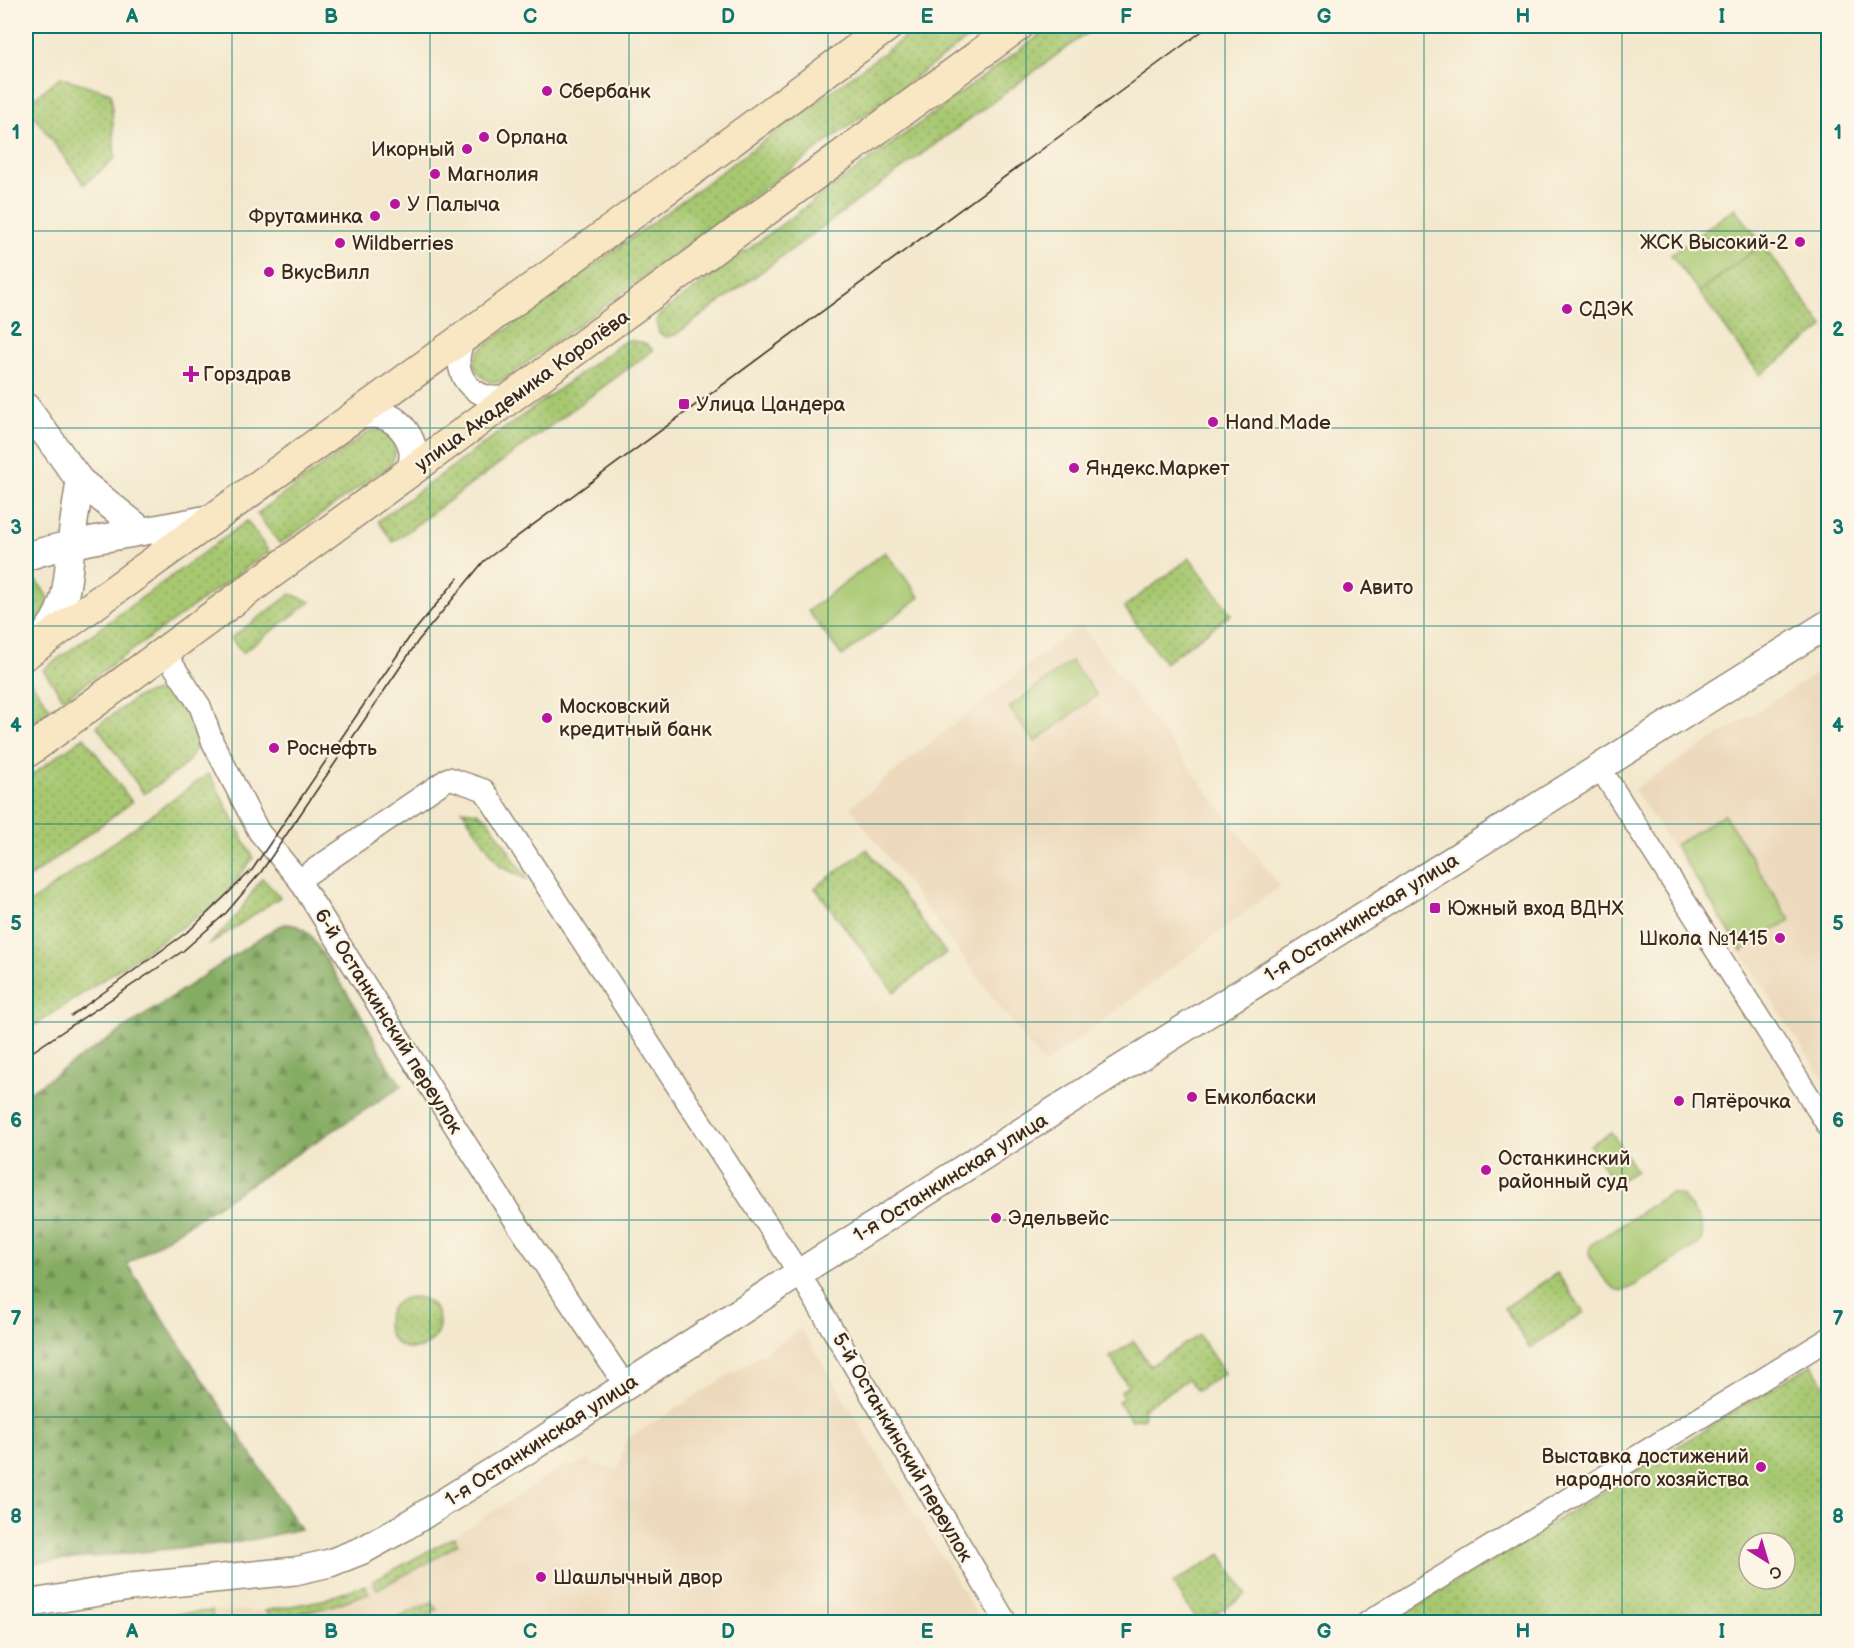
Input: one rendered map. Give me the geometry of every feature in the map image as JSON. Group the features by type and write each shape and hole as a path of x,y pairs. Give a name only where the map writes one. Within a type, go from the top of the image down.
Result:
{"main road":[{"path":"27,653 469,334 888,26"},
{"name":"улица Академика Королёва","path":"26,753 1018,26"}],"street":[{"path":"469,334 460,345 458,358 460,371 466,382 475,391 489,398 503,399 517,393"},
{"path":"26,407 80,481 141,530"},
{"path":"354,416 381,415 393,420 404,429 413,454 410,468 402,478"},
{"path":"27,653 55,622 62,606 68,585 70,545 80,481"},
{"path":"26,557 40,551 213,518"},
{"name":"1-я Останкинская улица","path":"26,1604 130,1587 295,1571 330,1563 363,1551 532,1447 799,1273 1207,1014 1828,624"},
{"name":"6-й Останкинский переулок","path":"165,653 200,706 213,742 259,832 299,880 510,1213 625,1385"},
{"path":"1600,768 1828,1126"},
{"name":"5-й Останкинский переулок","path":"299,880 449,778 484,790 799,1273 1006,1623"},
{"path":"1368,1623 1828,1339"}],"shaded area":[{"path":"1080,624 1280,886 1044,1065 850,807"},
{"name":"Школа №1415","path":"1828,666 1828,1087 1634,789"},
{"path":"801,1329 982,1622 83,1622 212,1611 265,1611 323,1600 365,1585 399,1569 454,1537 566,1464 571,1466 581,1464 588,1459 591,1464 618,1469 626,1440"}],"green space":[{"path":"920,26 985,26 502,381 492,382 480,375 474,362 479,350"},
{"path":"1052,26 1096,26 675,335 666,337 659,333 656,321 660,314"},
{"path":"60,77 111,93 115,159 84,184 26,105"},
{"path":"1735,208 1762,244 1699,292 1671,255"},
{"path":"1762,244 1824,327 1760,375 1699,292"},
{"path":"629,340 645,343 653,350 393,542 378,521"},
{"path":"373,430 385,434 393,442 395,453 390,465 280,544 257,514"},
{"path":"247,521 269,552 64,699 43,670"},
{"path":"885,552 920,597 842,656 808,611"},
{"path":"1190,558 1231,614 1165,663 1124,607"},
{"path":"26,577 37,582 49,600 41,619 26,634"},
{"path":"291,594 311,602 242,653 231,638"},
{"path":"1071,661 1097,695 1035,742 1009,708"},
{"path":"30,681 51,709 26,728 26,684"},
{"path":"156,691 173,697 186,708 195,721 198,739 197,746 187,762 144,794 97,726 137,697"},
{"path":"84,737 132,802 26,880 26,779"},
{"path":"208,774 253,858 222,900 26,1031 26,906"},
{"path":"462,810 477,812 487,818 528,880 500,866"},
{"path":"1724,814 1790,920 1742,951 1675,845"},
{"path":"867,849 946,953 894,992 815,888"},
{"path":"262,878 280,897 209,945 237,915"},
{"path":"285,924 300,927 311,936 363,1018 387,1064 402,1086 127,1264 300,1529 246,1541 26,1564 26,1094 277,927"},
{"path":"1611,1132 1636,1171 1614,1184 1590,1145"},
{"path":"1670,1193 1682,1196 1694,1212 1702,1231 1700,1243 1632,1287 1622,1291 1614,1288 1593,1263 1589,1249 1592,1244"},
{"path":"1557,1273 1584,1312 1530,1348 1504,1308"},
{"path":"413,1297 427,1301 435,1309 439,1323 435,1337 427,1345 413,1349 399,1345 391,1337 387,1323 391,1309 399,1301"},
{"path":"1199,1335 1224,1373 1197,1391 1188,1379 1143,1409 1144,1418 1131,1420 1118,1401 1124,1397 1121,1391 1128,1386 1110,1357 1134,1341 1150,1366"},
{"name":"Выставка достижений народного хозяйства","path":"1812,1364 1828,1391 1828,1622 1390,1622"},
{"path":"454,1537 458,1544 424,1565 377,1589 373,1581"},
{"path":"1221,1554 1246,1595 1203,1622 1198,1622 1173,1583"},
{"path":"365,1585 369,1593 325,1608 278,1618 265,1611 323,1600"},
{"path":"432,1602 437,1610 417,1622 388,1622"},
{"path":"212,1611 213,1622 83,1622"}],"tram line":[{"path":"26,1056 183,951 226,913 261,872 418,641 484,561 1209,26"},
{"path":"71,1016 190,930 252,870 411,635 458,578"}],"place":[{"name":"Сбербанк","path":"547,91"},
{"name":"Орлана","path":"484,137"},
{"name":"Икорный","path":"467,149"},
{"name":"Магнолия","path":"435,174"},
{"name":"У Палыча","path":"395,204"},
{"name":"Фрутаминка","path":"375,216"},
{"name":"ЖСК Высокий-2","path":"1800,242"},
{"name":"Wildberries","path":"340,243"},
{"name":"ВкусВилл","path":"269,272"},
{"name":"СДЭК","path":"1567,309"},
{"name":"Горздрав","path":"191,374"},
{"name":"Улица Цандера","path":"684,404"},
{"name":"Hand Made","path":"1213,422"},
{"name":"Яндекс.Маркет","path":"1074,468"},
{"name":"Авито","path":"1348,587"},
{"name":"Московский кредитный банк","path":"547,718"},
{"name":"Роснефть","path":"274,748"},
{"name":"Южный вход ВДНХ","path":"1435,908"},
{"name":"Школа №1415","path":"1780,938"},
{"name":"Емколбаски","path":"1192,1097"},
{"name":"Пятёрочка","path":"1679,1101"},
{"name":"Останкинский районный суд","path":"1486,1170"},
{"name":"Эдельвейс","path":"996,1218"},
{"name":"Выставка достижений народного хозяйства","path":"1761,1467"},
{"name":"Шашлычный двор","path":"541,1577"}]}
